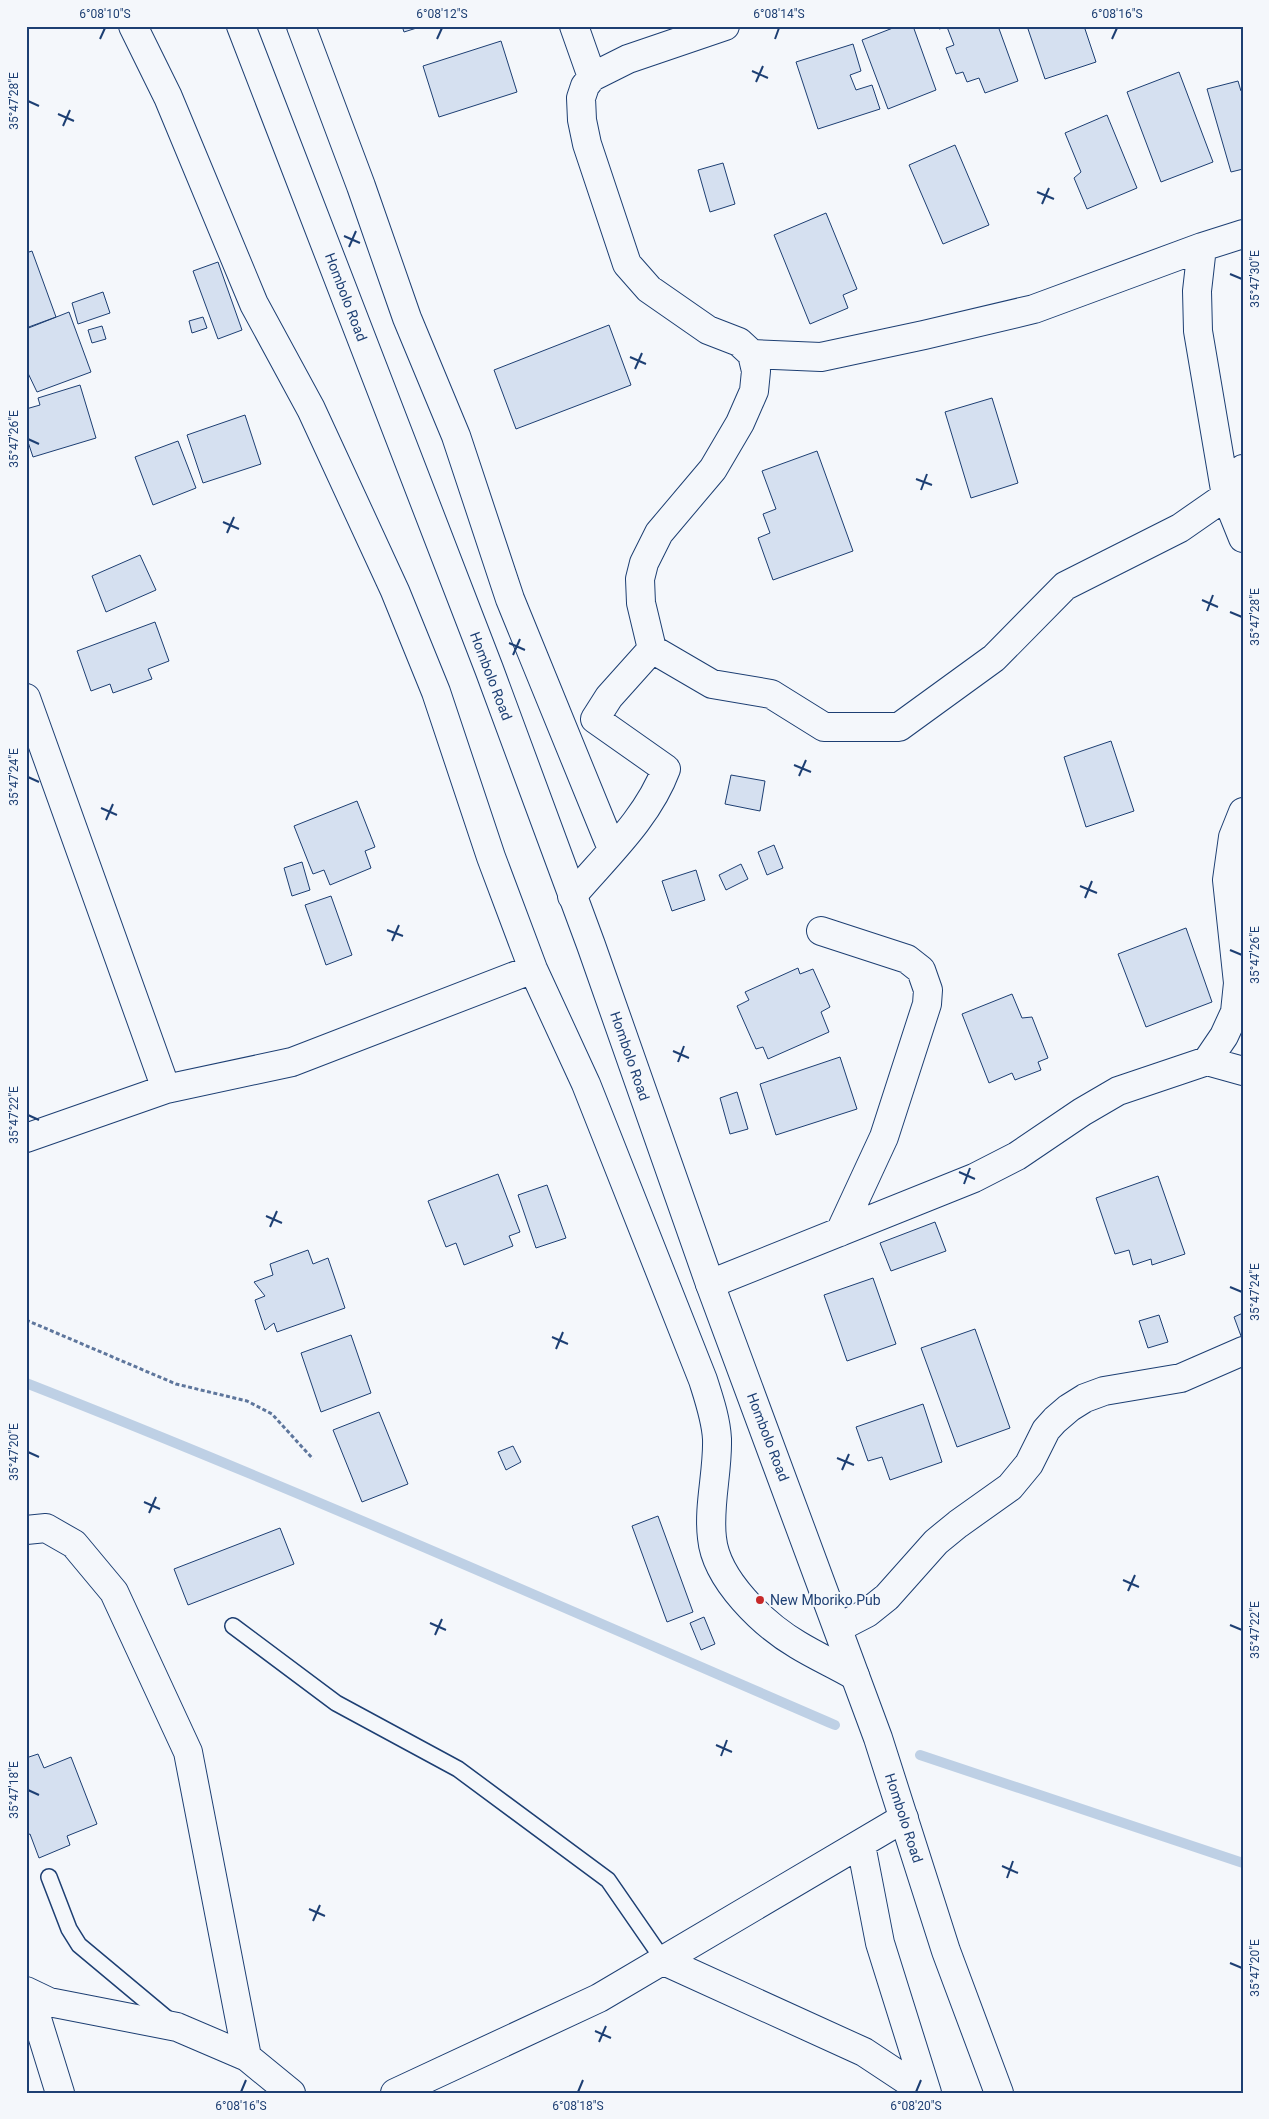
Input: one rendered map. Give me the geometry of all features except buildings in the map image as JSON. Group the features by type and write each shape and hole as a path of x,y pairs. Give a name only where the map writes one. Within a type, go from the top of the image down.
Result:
{"street":[{"path":"134,26 168,97 254,304 311,409 395,591 436,692 490,857 533,969 586,1084 703,1380 714,1417 716,1439 712,1539 717,1559 728,1579 751,1608 797,1645 856,1676"},
{"name":"Hombolo Road","path":"241,26 489,669 710,1284 856,1676 946,1951 998,2093"},
{"path":"302,26 407,318 456,436 510,599 612,849"},
{"path":"574,26 592,77"},
{"path":"725,26 628,59 592,77 585,86 581,98 582,120 587,144 628,264 649,289 708,330 739,342 752,354 756,371 754,391 740,423 713,469 659,533 644,563 640,579 641,603 652,649 712,684 771,694 824,727 899,727 994,658 1065,586 1180,528 1226,496 1243,469"},
{"path":"752,354 821,357 924,336 1034,309 1202,247 1243,234"},
{"path":"1202,247 1197,291 1198,331 1226,496 1243,538"},
{"path":"572,896 647,807 658,790 666,769 595,719 609,697 652,649"},
{"path":"26,698 31,725 166,1089"},
{"path":"1207,1061 1224,1036 1235,1012 1238,983 1227,880 1234,836 1243,812"},
{"path":"821,931 906,958 921,970 928,990 927,1004 884,1137 840,1232"},
{"path":"26,1138 166,1089 292,1062 533,969"},
{"path":"710,1284 974,1178 1018,1156 1082,1112 1118,1092 1207,1061 1243,1071"},
{"path":"838,1628 867,1613 887,1597 936,1542 1010,1487 1029,1464 1046,1430 1069,1408 1084,1398 1104,1391 1181,1378 1243,1352"},
{"path":"26,1509 36,1529 74,1544 114,1592 188,1752 247,2057"},
{"path":"395,2093 564,2016 599,1998 904,1818"},
{"path":"861,1845 880,1943 926,2093"},
{"path":"664,1961 864,2052 926,2093"},
{"path":"29,1993 49,2002 95,2013 177,2027 247,2057 292,2093"},
{"path":"29,1993 60,2093"}],"lane":[{"path":"233,1626 336,1703 458,1769 608,1880 664,1961"},
{"path":"49,1878 69,1929 79,1945 177,2027"}],"path":[{"path":"26,1320 176,1384 247,1401 272,1414 313,1459"}],"waterway":[{"path":"26,1383 230,1465 835,1725"},
{"path":"920,1755 1243,1863"}],"place":[{"name":"New Mboriko Pub","path":"760,1600"}]}
